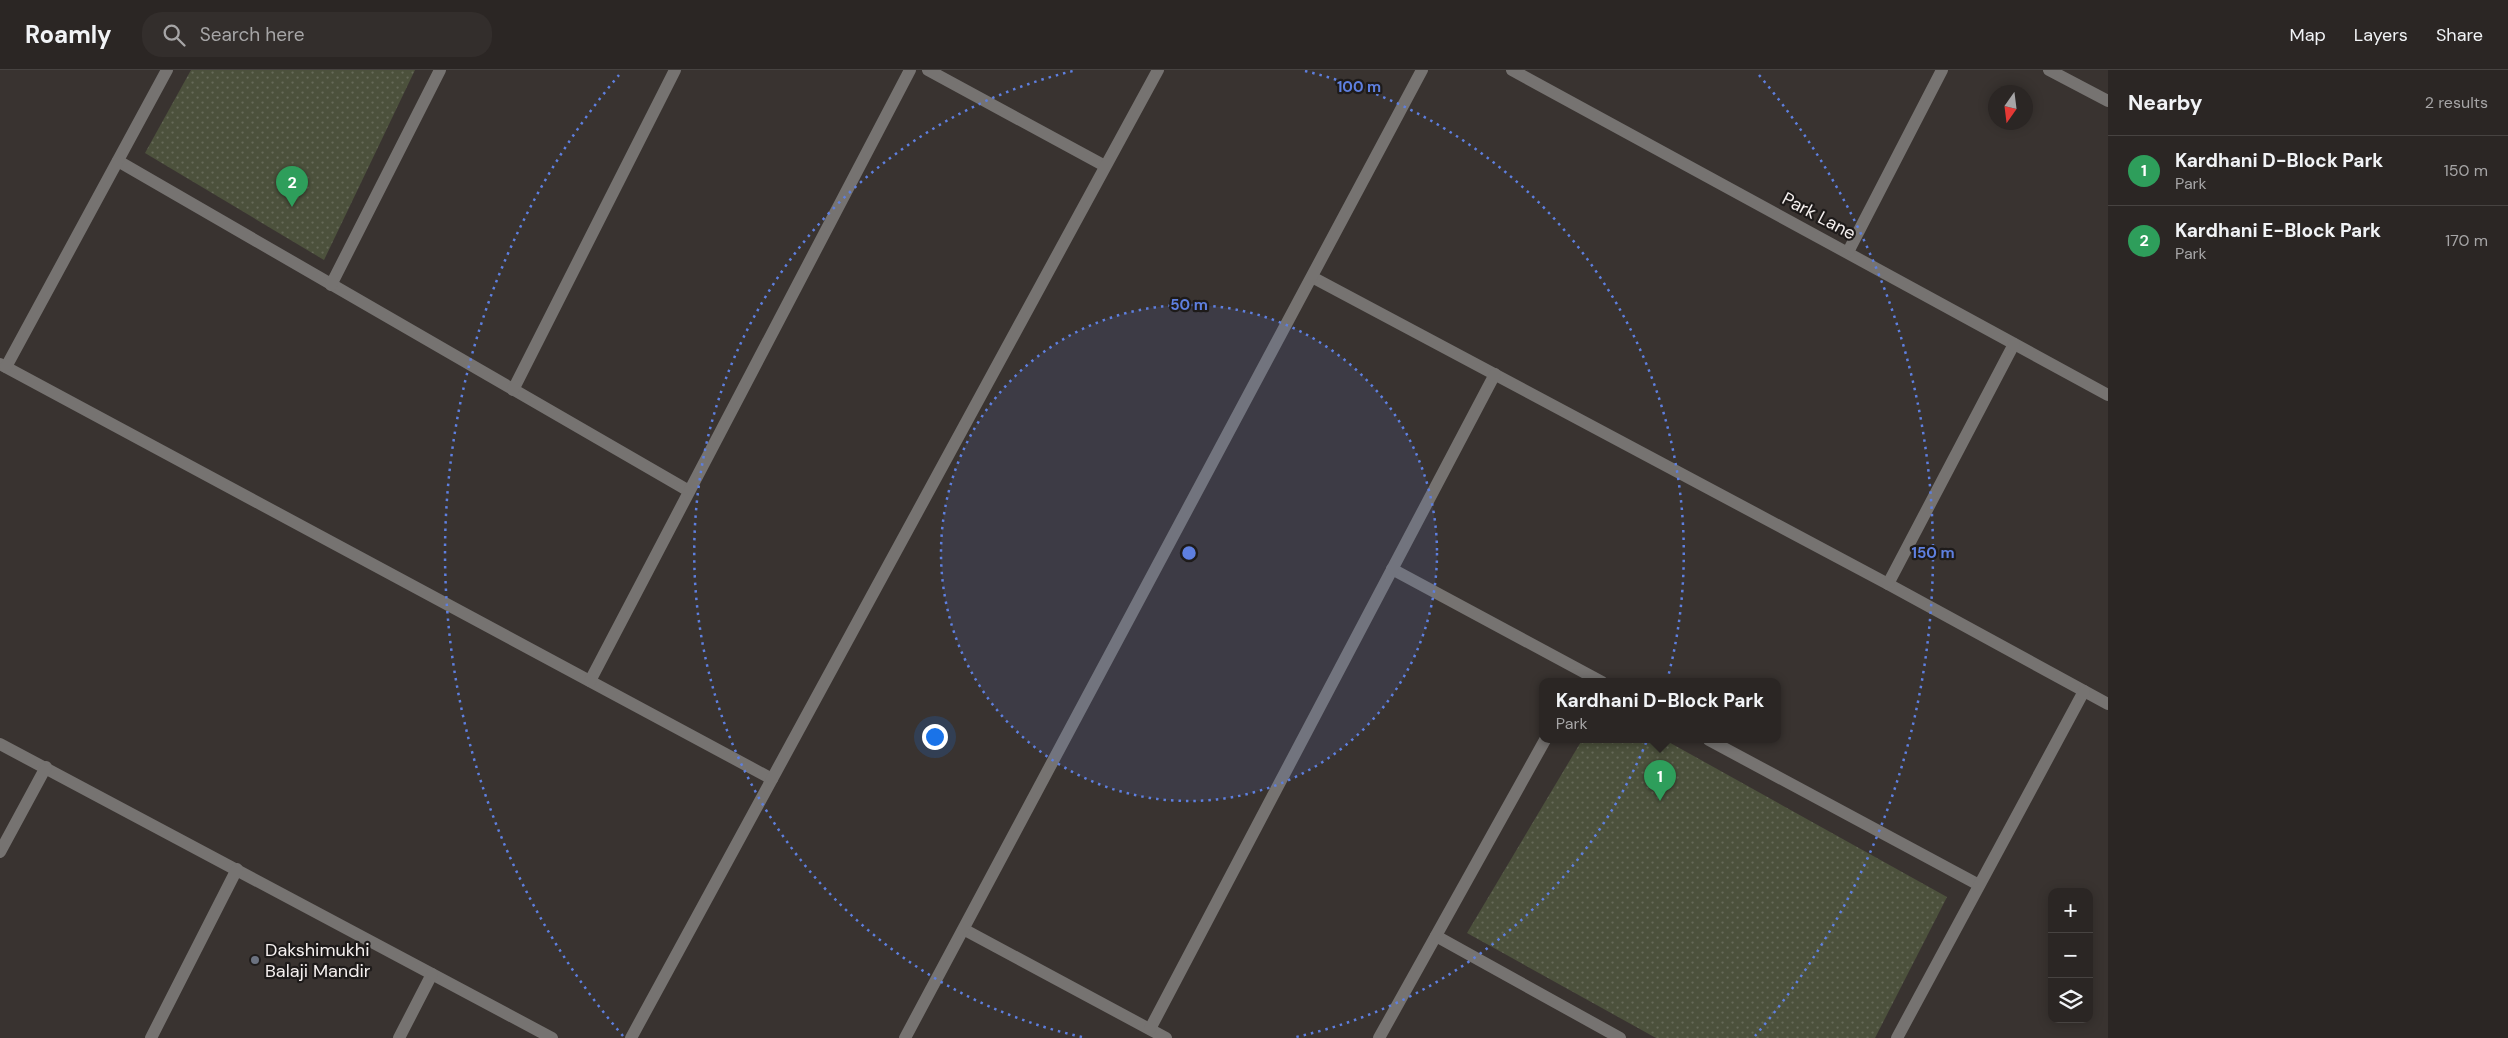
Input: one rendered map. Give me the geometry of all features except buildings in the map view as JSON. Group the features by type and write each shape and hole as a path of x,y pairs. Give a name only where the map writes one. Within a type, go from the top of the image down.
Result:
{"street":[{"path":"168,70 3,366 772,779"},
{"path":"331,285 440,70"},
{"path":"513,390 675,70"},
{"path":"590,681 910,70"},
{"path":"928,70 1106,166"},
{"path":"631,1038 1158,70"},
{"path":"905,1038 965,930 1422,70"},
{"name":"Park Lane","path":"1512,70 2108,395"},
{"path":"1848,252 1942,70"},
{"path":"2049,70 2108,101"},
{"path":"118,161 689,491"},
{"path":"1312,277 1888,584 2108,704"},
{"path":"1888,584 2014,344"},
{"path":"1150,1029 1495,374"},
{"path":"1392,568 1579,677"},
{"path":"1897,1038 2084,691"},
{"path":"1379,1038 1543,743"},
{"path":"1715,743 1979,885"},
{"path":"0,744 552,1038"},
{"path":"0,852 46,767"},
{"path":"151,1038 237,869"},
{"path":"965,930 1166,1038"},
{"path":"1436,936 1620,1038"},
{"path":"399,1038 432,974"}],"green space":[{"path":"191,70 415,70 324,260 145,153"},
{"path":"1580,743 1670,743 1947,897 1875,1038 1656,1038 1467,933"}],"place":[{"name":"Kardhani E-Block Park","path":"292,207"},
{"name":"Kardhani D-Block Park","path":"1660,801"},
{"name":"Dakshimukhi Balaji Mandir","path":"255,960"}]}
